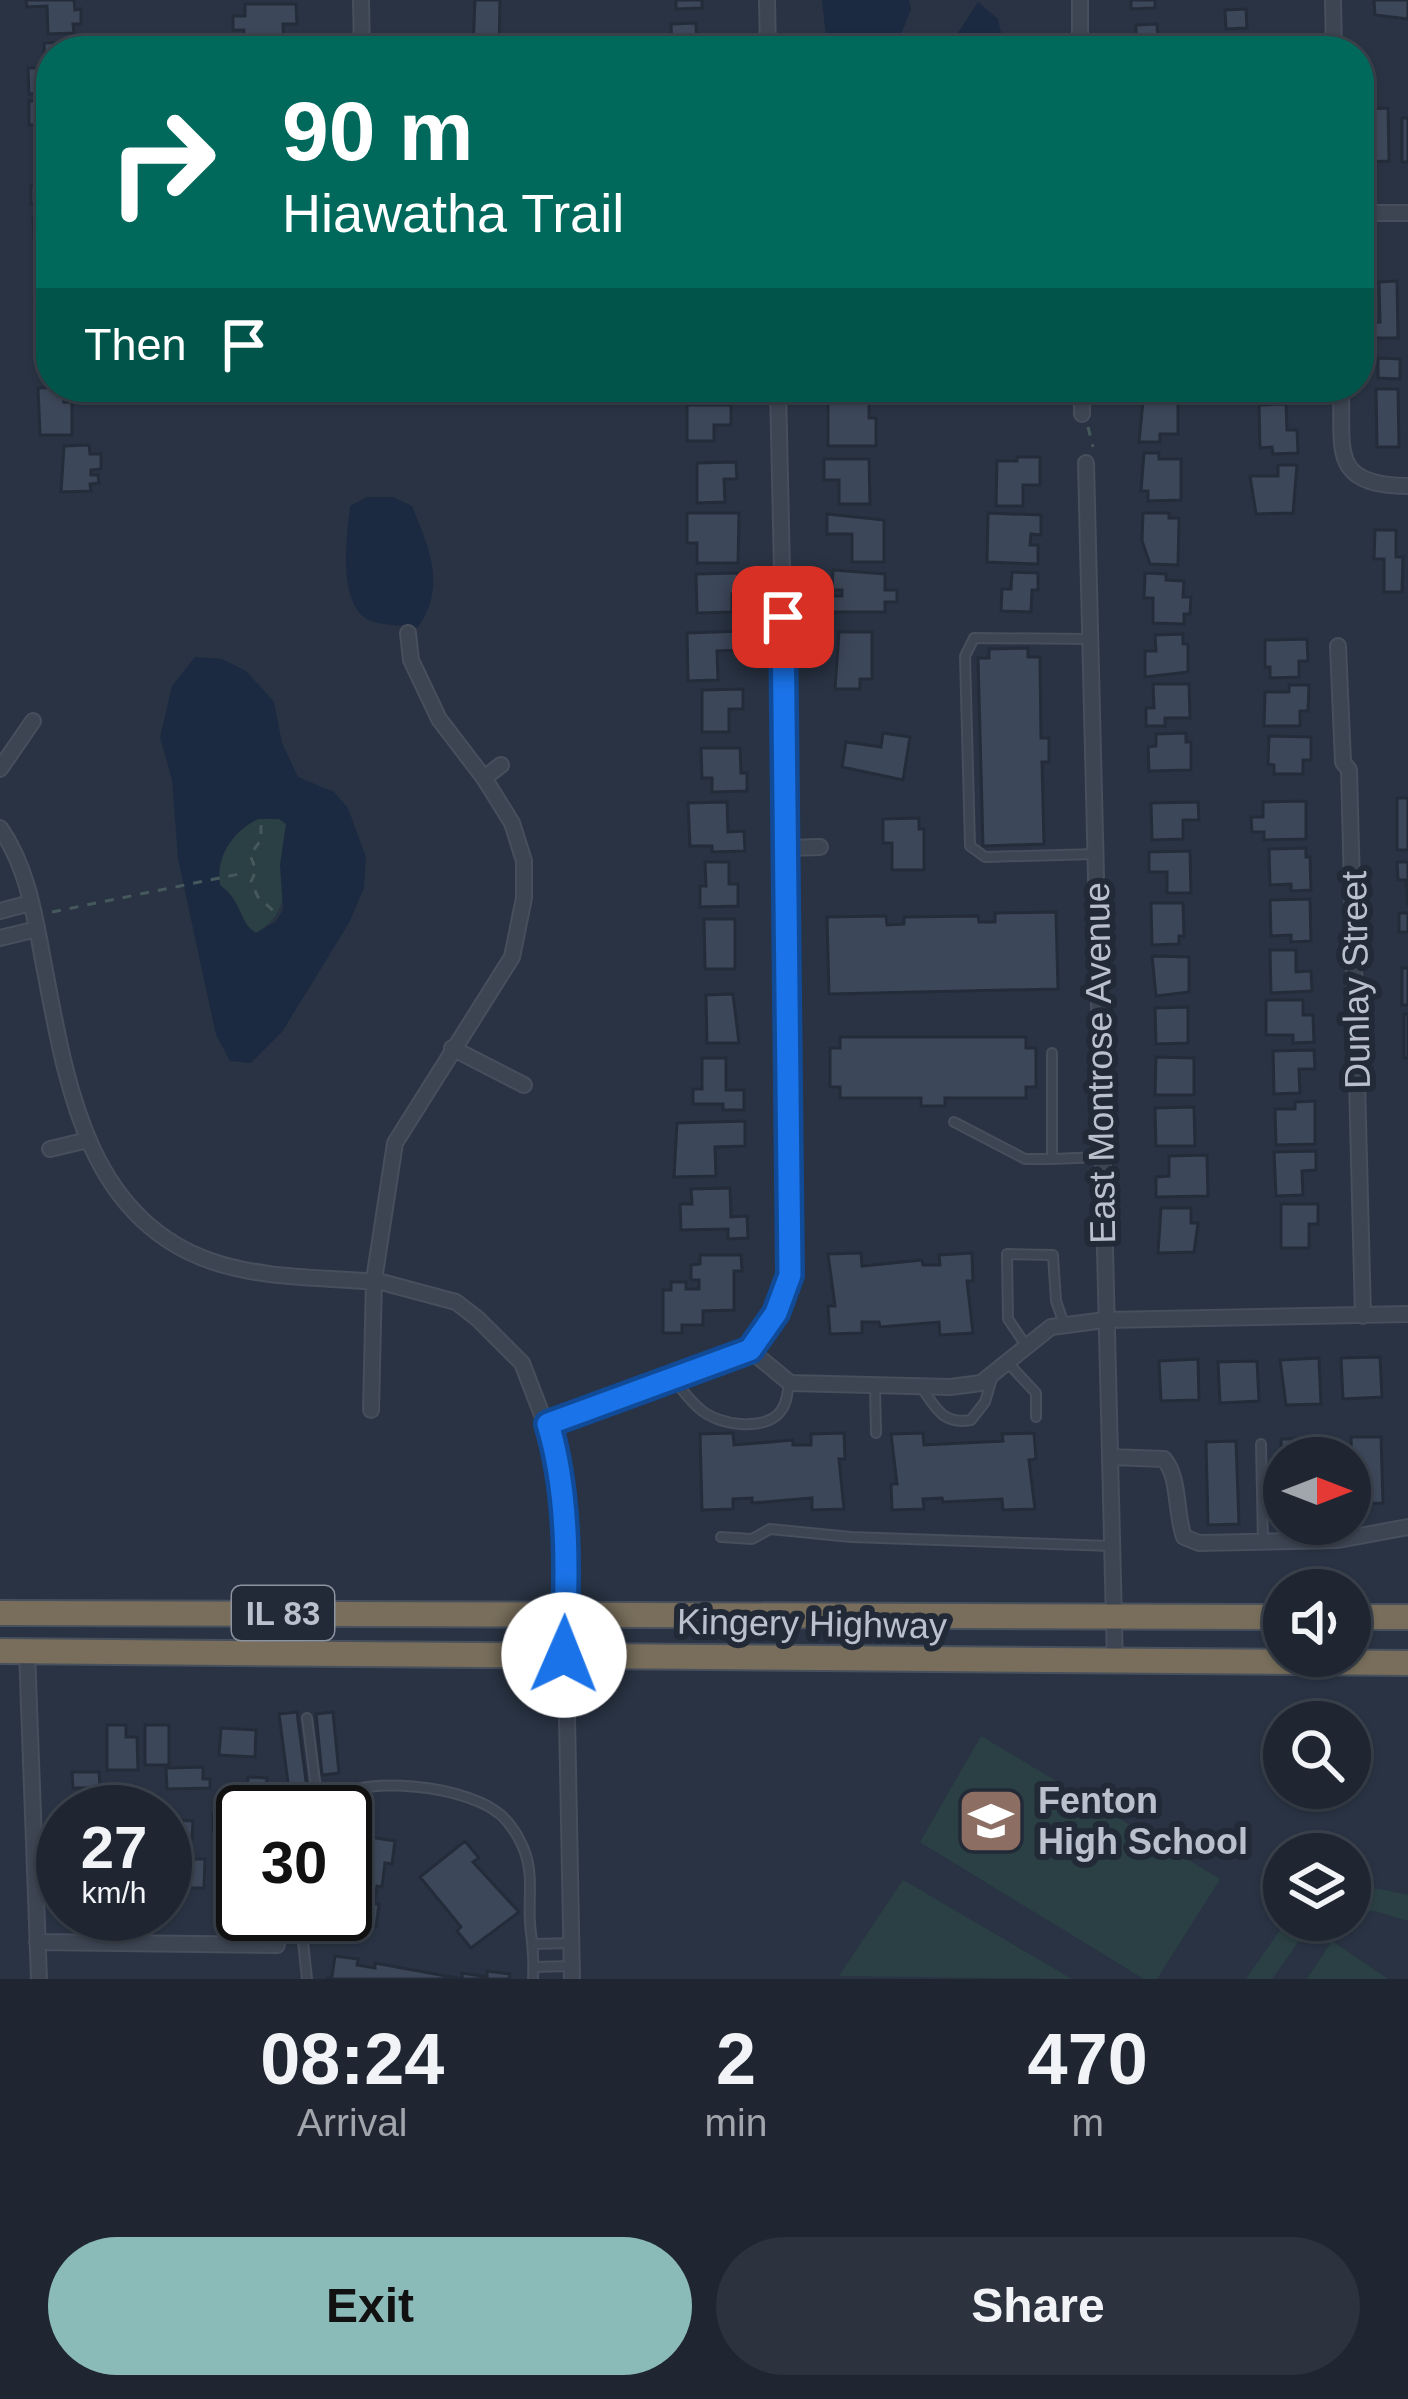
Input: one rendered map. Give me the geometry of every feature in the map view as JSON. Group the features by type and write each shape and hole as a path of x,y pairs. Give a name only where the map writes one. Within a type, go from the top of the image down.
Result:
{"highway":[{"name":"Kingery Highway","path":"0,1613 1263,1617"},
{"path":"1371,1617 1408,1618"},
{"name":"Kingery Highway","path":"0,1651 1408,1663"}],"street":[{"path":"361,0 362,36"},
{"path":"766,0 767,36"},
{"path":"1080,0 1080,36"},
{"path":"1333,0 1334,36"},
{"path":"1374,213 1408,213"},
{"path":"548,1424 750,1350 776,1313 790,1275 788,848 778,402"},
{"path":"1082,402 1082,414"},
{"path":"1341,402 1343,456 1354,476 1374,485 1408,486"},
{"name":"East Montrose Avenue","path":"1086,464 1115,1663"},
{"path":"371,1409 374,1281 395,1143 512,957 524,898 524,861 512,823 439,719 411,660 408,633"},
{"name":"Dunlay Street","path":"1337,646 1342,762 1349,770 1363,1316"},
{"path":"0,769 33,722"},
{"path":"484,778 501,765"},
{"path":"0,828 14,849 34,916 65,1076 88,1140 115,1189 145,1223 213,1262 255,1271 374,1281 456,1302 522,1364 548,1424 558,1470 566,1612 572,1973"},
{"path":"788,848 820,847"},
{"path":"0,911 34,916"},
{"path":"0,938 34,916"},
{"path":"452,1048 524,1085"},
{"path":"50,1149 88,1140"},
{"path":"750,1350 789,1383 921,1387 981,1383 1051,1327 1064,1325 1105,1320 1408,1315"},
{"path":"1109,1457 1164,1459 1173,1470 1184,1537 1199,1543 1263,1542"},
{"path":"1371,1534 1408,1527"},
{"path":"27,1652 39,1979"},
{"path":"37,1942 277,1946"}],"lane":[{"path":"1090,639 974,638 965,656 973,852 985,857 1095,854"},
{"path":"1052,1053 1052,1159"},
{"path":"954,1122 1025,1159 1101,1157"},
{"path":"1027,1347 1008,1319 1007,1254 1053,1255 1056,1301 1064,1325"},
{"path":"1008,1363 1036,1393 1036,1417"},
{"path":"921,1387 940,1415 960,1422 979,1414 993,1374"},
{"path":"674,1380 702,1412 724,1422 752,1424 776,1418 785,1406 789,1383"},
{"path":"875,1385 876,1433"},
{"path":"1261,1444 1263,1542"},
{"path":"721,1538 752,1539 770,1529 851,1538 1113,1546"},
{"path":"308,1718 313,1785"},
{"path":"372,1786 413,1787 469,1798 499,1813 520,1841 532,1878 533,1979"},
{"path":"303,1941 307,1979"},
{"path":"534,1943 572,1943"},
{"path":"533,1967 572,1973"}],"path":[{"path":"1082,414 1093,437 1093,457 1086,464"},
{"path":"244,873 261,840 261,824"},
{"path":"250,862 256,870 258,897 276,913"},
{"path":"34,916 244,873 253,878"}],"green space":[{"path":"258,819 287,824 283,898 270,922 256,933 220,885 219,875 228,846"},
{"path":"981,1736 1220,1879 1157,1979 1144,1979 920,1842"},
{"path":"903,1880 1072,1979 839,1976"},
{"path":"1371,1889 1408,1895 1408,1921 1371,1911"},
{"path":"1272,1941 1299,1941 1272,1979 1246,1979"},
{"path":"1332,1941 1388,1979 1307,1979"}],"water":[{"path":"822,0 909,0 911,9 900,36 826,36"},
{"path":"978,2 998,19 1002,36 956,36"},
{"path":"367,497 393,497 412,506 429,552 433,582 427,612 418,627 371,621 353,601 346,569 350,506"},
{"path":"195,657 222,659 246,671 274,702 282,743 298,777 334,792 348,808 366,857 364,888 349,923 282,1032 251,1063 230,1061 216,1035 178,859 172,780 160,737 172,686","holes":["258,819 279,819 286,824 280,865 283,910 276,921 256,933 220,885 220,864 241,830"]}],"building":[{"path":"26,0 74,0 75,10 81,9 81,24 73,24 74,33 48,34 47,6 27,7"},
{"path":"475,0 500,0 499,36 474,36"},
{"path":"676,0 702,0 702,8 676,9"},
{"path":"1131,0 1155,0 1155,8 1131,9"},
{"path":"1374,0 1408,0 1408,19 1375,15"},
{"path":"245,4 296,4 297,24 283,24 283,36 244,36 244,30 233,30 233,16 245,16"},
{"path":"1246,9 1247,28 1226,29 1225,10"},
{"path":"696,23 696,36 671,36 671,24"},
{"path":"1157,24 1158,36 1136,36 1136,25"},
{"path":"28,68 36,68 36,94 29,94"},
{"path":"29,101 36,101 36,125 29,125"},
{"path":"1388,108 1389,161 1374,162 1374,109"},
{"path":"1402,118 1408,118 1408,162 1402,162"},
{"path":"31,186 36,186 36,204 31,204"},
{"path":"1397,281 1398,338 1374,338 1374,322 1380,322 1379,282"},
{"path":"1378,358 1400,359 1400,379 1378,378"},
{"path":"1376,389 1398,389 1399,447 1377,447"},
{"path":"39,402 72,402 72,435 40,435"},
{"path":"828,402 869,402 869,418 876,418 876,446 828,446"},
{"path":"1143,402 1178,402 1178,434 1160,434 1160,442 1139,442"},
{"path":"1286,404 1287,430 1297,430 1298,453 1273,454 1272,447 1260,448 1259,405"},
{"path":"687,405 731,405 731,425 714,425 714,441 687,441"},
{"path":"89,445 90,454 101,454 101,469 91,470 99,483 90,484 91,491 61,492 64,446"},
{"path":"1144,453 1181,459 1181,500 1148,501 1148,491 1141,491"},
{"path":"1017,457 1040,457 1040,485 1023,485 1023,506 996,506 997,461 1017,461"},
{"path":"824,459 869,459 870,504 839,504 839,480 824,480"},
{"path":"736,462 737,479 724,479 725,502 697,503 697,463"},
{"path":"1278,465 1297,465 1293,513 1256,514 1250,476 1278,476"},
{"path":"687,513 739,513 738,563 697,563 697,543 687,543"},
{"path":"988,513 1041,515 1041,535 1031,534 1030,545 1038,545 1038,564 987,562"},
{"path":"1143,513 1179,518 1178,565 1150,564 1142,541"},
{"path":"827,514 884,520 884,562 852,562 852,534 827,534"},
{"path":"1375,530 1396,530 1396,557 1403,557 1402,592 1384,592 1384,559 1374,559"},
{"path":"833,570 885,574 885,590 897,590 897,602 885,602 885,612 832,612 832,596 842,596 842,590 832,590"},
{"path":"1012,572 1038,573 1031,612 1001,611 1002,589 1011,589"},
{"path":"738,573 732,612 697,613 696,574"},
{"path":"1145,573 1184,581 1183,597 1191,597 1184,624 1153,623 1153,598 1144,598"},
{"path":"743,631 743,650 717,651 718,680 688,681 687,633"},
{"path":"839,632 872,632 872,679 860,679 860,689 835,689"},
{"path":"1183,634 1183,644 1188,644 1188,672 1145,677 1145,651 1156,651 1155,635"},
{"path":"1307,639 1308,661 1299,661 1299,677 1270,678 1265,640"},
{"path":"1028,648 1028,657 1040,657 1041,738 1049,738 1049,762 1042,762 1044,844 983,846 978,658 989,658 989,649"},
{"path":"1153,684 1189,684 1190,718 1165,718 1165,726 1146,726 1146,708 1154,708"},
{"path":"1289,685 1309,685 1308,711 1300,711 1300,726 1264,726 1265,692 1289,692"},
{"path":"743,689 743,709 729,709 729,732 702,732 702,690"},
{"path":"883,733 910,737 903,780 842,767 846,742 881,747"},
{"path":"1186,733 1186,742 1191,742 1191,770 1149,771 1148,747 1156,746 1156,734"},
{"path":"1269,736 1311,737 1311,760 1303,760 1303,774 1274,774 1274,765 1268,764"},
{"path":"701,748 740,748 747,791 712,792 712,778 702,778"},
{"path":"1397,798 1408,798 1408,850 1397,850"},
{"path":"1306,801 1306,839 1264,840 1264,832 1252,832 1251,817 1263,817 1263,802"},
{"path":"727,802 728,832 744,831 745,851 712,852 712,846 690,846 688,803"},
{"path":"1198,802 1199,820 1183,820 1183,839 1152,840 1151,803"},
{"path":"919,818 919,829 924,829 924,870 892,870 892,843 883,843 883,819"},
{"path":"1306,848 1311,890 1270,885 1269,849"},
{"path":"1190,851 1191,893 1167,893 1167,872 1149,872 1149,852"},
{"path":"705,862 729,862 729,884 738,884 738,906 700,907 700,886 706,886"},
{"path":"1397,862 1408,862 1408,906 1406,880 1398,880"},
{"path":"1310,899 1311,941 1271,936 1270,900"},
{"path":"1151,903 1183,903 1184,936 1179,936 1179,944 1152,945"},
{"path":"1056,912 1058,989 829,994 827,917 886,916 887,925 904,924 904,917 978,916 979,922 995,922 995,913"},
{"path":"1399,913 1408,913 1408,932 1399,932"},
{"path":"704,919 735,919 735,969 705,969"},
{"path":"1270,950 1296,950 1296,972 1311,971 1312,991 1271,993"},
{"path":"1152,956 1189,957 1189,992 1156,996"},
{"path":"1402,968 1408,968 1408,1005 1402,1005"},
{"path":"733,994 739,1043 707,1043 706,995"},
{"path":"1266,1000 1303,1000 1303,1015 1313,1015 1314,1042 1293,1043 1293,1035 1266,1035"},
{"path":"1188,1007 1188,1043 1156,1044 1155,1008"},
{"path":"1404,1014 1408,1014 1408,1058 1404,1058"},
{"path":"840,1037 1026,1037 1026,1048 1036,1048 1036,1087 1026,1087 1026,1098 945,1098 945,1106 921,1106 921,1098 840,1098 840,1087 830,1087 830,1048 840,1048"},
{"path":"1314,1050 1315,1069 1299,1069 1300,1093 1274,1094 1273,1051"},
{"path":"1156,1057 1194,1058 1194,1095 1155,1095"},
{"path":"702,1058 726,1058 726,1090 744,1090 744,1110 693,1104 693,1089 702,1089"},
{"path":"1315,1101 1315,1144 1276,1145 1275,1109 1295,1109 1295,1102"},
{"path":"1194,1107 1195,1146 1156,1146 1155,1108"},
{"path":"745,1121 745,1146 715,1147 716,1176 674,1177 677,1123"},
{"path":"1316,1151 1316,1170 1302,1171 1303,1195 1276,1196 1274,1152"},
{"path":"1207,1155 1208,1196 1156,1197 1156,1177 1169,1176 1169,1156"},
{"path":"730,1188 731,1217 747,1216 748,1238 728,1239 728,1229 681,1230 680,1204 692,1204 691,1189"},
{"path":"1281,1204 1318,1204 1318,1224 1309,1224 1309,1248 1281,1248"},
{"path":"1161,1208 1191,1208 1191,1223 1198,1223 1194,1252 1158,1253"},
{"path":"861,1253 862,1266 922,1260 923,1265 940,1265 939,1255 972,1253 973,1281 967,1281 973,1333 940,1335 939,1322 880,1327 879,1322 862,1322 862,1333 830,1334 828,1306 835,1306 828,1254"},
{"path":"700,1255 741,1255 742,1271 734,1271 734,1310 703,1311 703,1325 682,1325 682,1333 663,1333 663,1290 671,1290 671,1282 686,1282 686,1289 699,1289 699,1280 691,1280 691,1265 700,1264"},
{"path":"1380,1357 1382,1397 1343,1399 1341,1358"},
{"path":"1319,1358 1321,1404 1286,1405 1280,1360"},
{"path":"1198,1359 1199,1400 1161,1401 1159,1361"},
{"path":"1257,1361 1259,1401 1220,1403 1218,1362"},
{"path":"733,1433 734,1445 793,1440 793,1445 811,1445 811,1434 844,1433 845,1459 839,1459 844,1509 812,1510 812,1498 752,1503 752,1498 733,1499 733,1509 702,1510 700,1434"},
{"path":"923,1433 924,1445 1003,1441 1002,1434 1034,1433 1036,1459 1029,1460 1035,1509 1003,1510 1002,1499 943,1502 942,1498 923,1499 924,1509 892,1510 891,1484 897,1484 891,1434"},
{"path":"1371,1437 1381,1437 1383,1503 1371,1503"},
{"path":"1236,1441 1239,1524 1208,1525 1206,1442"},
{"path":"297,1712 307,1785 288,1785 279,1714"},
{"path":"333,1712 339,1773 322,1775 316,1714"},
{"path":"107,1725 126,1725 126,1737 137,1737 138,1770 107,1770"},
{"path":"145,1725 169,1725 169,1765 145,1765"},
{"path":"221,1728 256,1730 255,1757 219,1755"},
{"path":"203,1767 203,1779 210,1779 210,1788 167,1785 166,1768"},
{"path":"72,1772 99,1772 100,1785 73,1785"},
{"path":"248,1777 267,1778 267,1785 248,1785"},
{"path":"372,1837 395,1841 392,1864 385,1863 382,1887 377,1886 376,1927 372,1926"},
{"path":"465,1841 479,1858 473,1862 519,1912 471,1948 457,1931 461,1927 420,1877"},
{"path":"192,1859 205,1859 204,1888 192,1888"},
{"path":"335,1956 358,1959 357,1965 375,1968 375,1963 462,1979 326,1979 332,1976"},
{"path":"462,1973 510,1974 509,1979 462,1979"}],"place":[{"name":"Fenton High School","path":"991,1821"}],"route":[{"path":"564,1655 563,1526 556,1451 548,1424 750,1350 776,1313 790,1275 783,617"}]}
